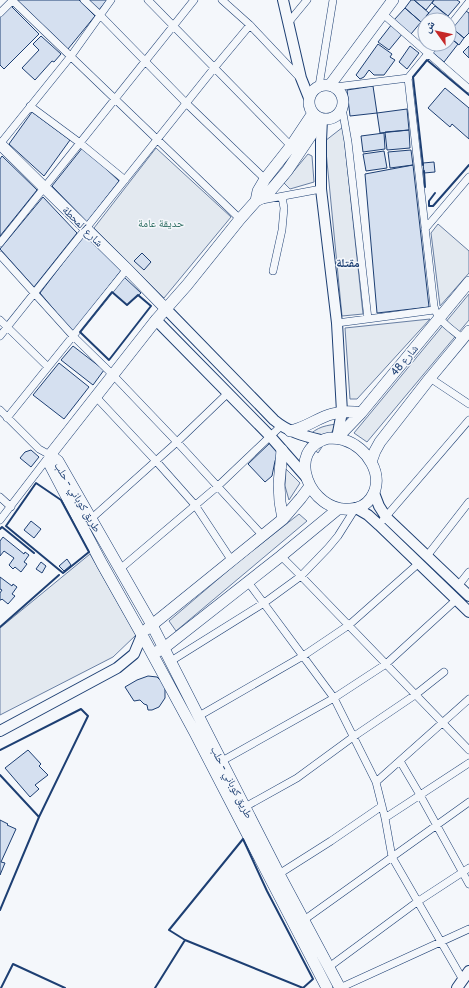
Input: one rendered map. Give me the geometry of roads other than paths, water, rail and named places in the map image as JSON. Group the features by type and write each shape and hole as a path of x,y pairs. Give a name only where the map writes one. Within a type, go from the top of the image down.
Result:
{"main road":[{"path":"328,86 393,0"},
{"path":"328,86 339,91 343,102 342,108 338,113 334,117 328,119 318,116 310,109 309,98 314,89 328,86"},
{"path":"256,201 258,191 265,179 318,116"},
{"path":"50,455 156,320 187,285 240,219 256,201 266,196 287,171 318,116"},
{"name":"شارع المحطة","path":"1,146 128,269 166,309"},
{"name":"48 شارع","path":"337,438 361,413 437,314 469,282"},
{"path":"371,462 380,442 466,335"},
{"path":"286,428 305,427 332,414 352,411 361,413"},
{"path":"329,438 346,440 353,444 363,452 371,462 376,477 374,493 363,506 356,509 347,510 338,509 321,500 315,494 308,482 305,469 305,460 308,452 321,440 329,438"},
{"path":"282,450 279,484 283,519"},
{"name":"طريق كوباني - حلب","path":"50,455 58,461 152,625 279,874 281,890 304,920 340,988"},
{"name":"طريق كوباني - حلب","path":"50,455 50,465 102,564 142,634 281,890 327,988"},
{"path":"142,634 283,519 302,498 308,482"},
{"path":"152,654 164,648 338,509"}],"street":[{"path":"0,13 13,0 240,219"},
{"path":"84,0 186,103 265,179"},
{"path":"1,146 30,106 71,56 111,0"},
{"path":"148,0 292,146"},
{"path":"0,243 194,0"},
{"path":"222,0 250,25 301,78"},
{"path":"283,0 301,78 309,98"},
{"path":"288,23 307,0"},
{"path":"333,0 328,86 408,78"},
{"path":"457,16 468,2"},
{"path":"383,14 468,87"},
{"path":"0,336 250,25"},
{"path":"428,53 408,78 437,314"},
{"path":"30,106 80,143 125,180"},
{"path":"342,108 348,142 368,319"},
{"path":"318,116 321,142 322,189 337,322 342,412 337,438"},
{"path":"426,229 469,177"},
{"path":"256,201 322,189"},
{"path":"272,271 282,230 284,208 282,197"},
{"path":"0,255 73,336 177,442 263,536"},
{"path":"7,418 128,269"},
{"path":"166,309 274,420 300,435 321,440"},
{"path":"337,322 437,314 466,335"},
{"path":"0,320 48,367"},
{"path":"156,320 270,436 308,482"},
{"path":"430,378 469,404"},
{"path":"92,518 177,442 228,393"},
{"path":"96,397 156,461 195,506 232,561"},
{"path":"0,410 40,450 50,455 0,520"},
{"path":"379,525 469,420"},
{"path":"120,569 218,486 270,436 286,428"},
{"path":"374,493 379,506 386,517 469,596"},
{"path":"0,497 11,507"},
{"path":"427,556 469,502"},
{"path":"171,661 264,603 301,576 338,536 356,509 368,515 379,525 469,612"},
{"path":"281,556 469,750"},
{"path":"198,716 303,656 349,625 419,563"},
{"path":"458,586 469,572"},
{"path":"248,582 334,698 376,782 385,818 392,857 441,941 460,984"},
{"path":"222,761 334,698 386,664 456,600"},
{"path":"0,731 112,670 134,654 142,634"},
{"path":"134,654 152,654"},
{"path":"245,807 297,778 353,737 415,695 444,672"},
{"path":"376,782 469,699"},
{"path":"400,761 469,884"},
{"path":"385,818 469,763"},
{"path":"304,920 469,802"},
{"path":"279,874 382,806"},
{"path":"329,967 417,902 469,868"},
{"path":"340,988 469,929"},
{"path":"460,984 469,970"}],"district":[{"name":"مقتلة","path":"348,263"}],"park label":[{"name":"حديقة عامة","path":"161,223"}]}
